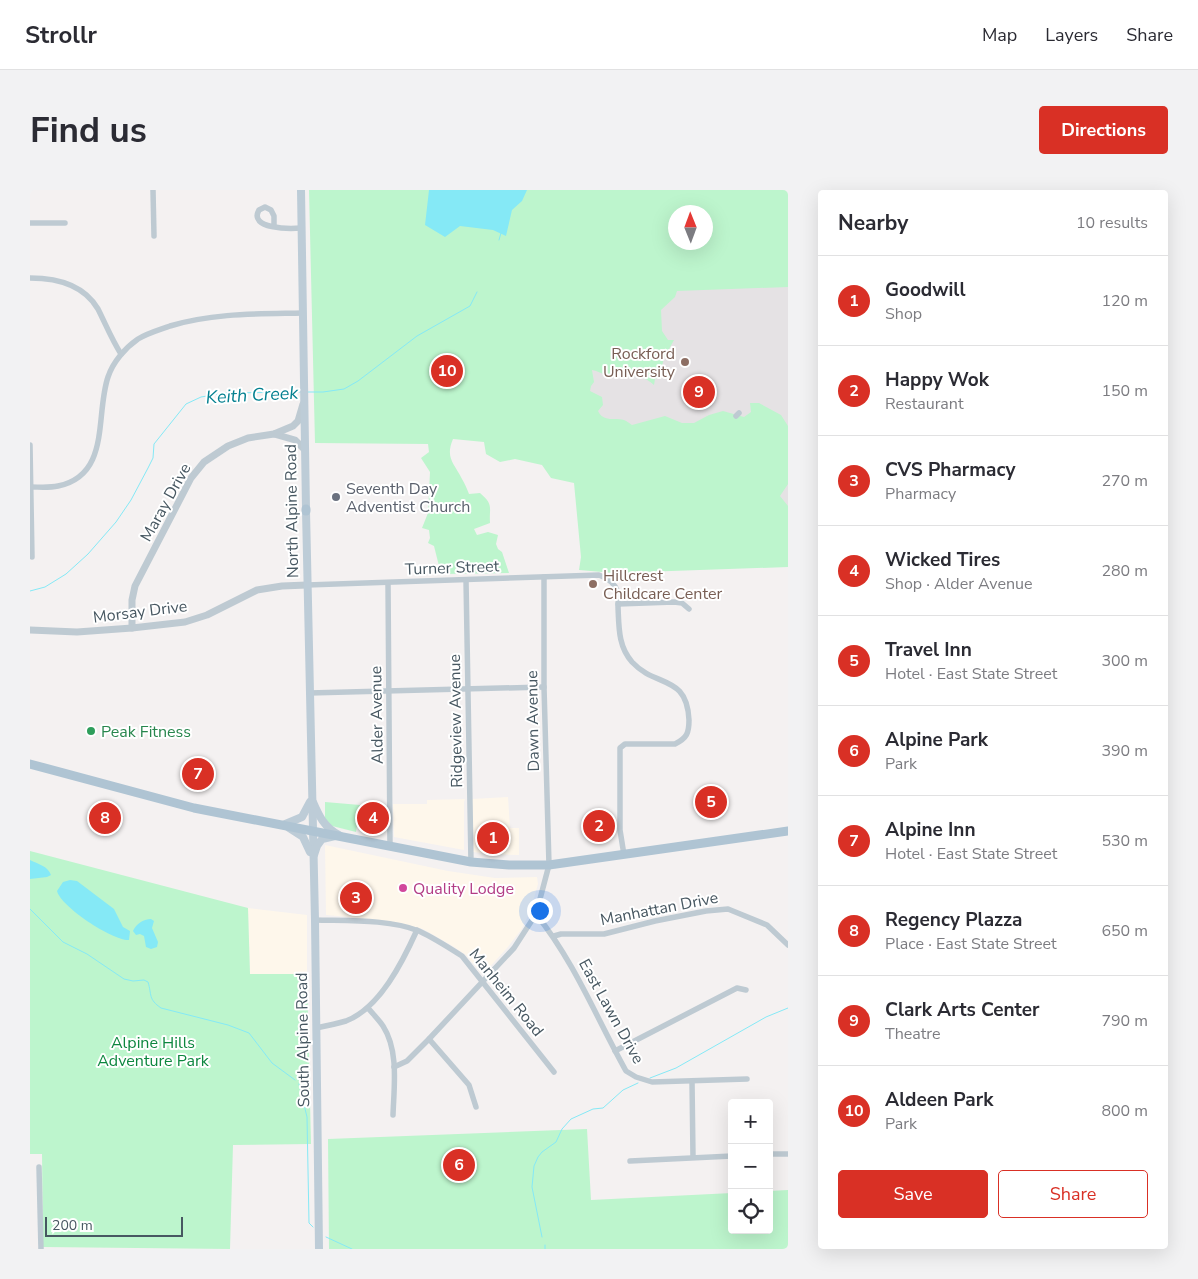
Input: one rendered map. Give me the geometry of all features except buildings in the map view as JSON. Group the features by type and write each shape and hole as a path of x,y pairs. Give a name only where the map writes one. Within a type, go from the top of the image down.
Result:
{"main road":[{"name":"North Alpine Road","path":"300,190 312,831"},
{"path":"30,764 190,807 471,862 549,865 788,831"},
{"path":"311,798 321,820 340,836"},
{"path":"283,825 302,817 311,798"},
{"path":"283,825 303,837 308,844 313,859"},
{"name":"South Alpine Road","path":"312,831 315,920 319,1249"},
{"path":"313,859 317,846 322,839 340,836"}],"street":[{"path":"153,190 154,236"},
{"path":"30,223 65,223"},
{"path":"274,226 286,229 301,228"},
{"path":"30,278 46,278 60,281 86,294 98,310 121,354"},
{"path":"31,488 57,486 66,483 77,477 89,466 96,450 108,377 121,354 131,344 144,336 162,329 195,320 232,315 302,314"},
{"path":"274,434 293,426 298,421 304,400"},
{"path":"274,434 295,440 305,450"},
{"name":"Maray Drive","path":"132,628 132,600 135,586 190,478 204,462 228,446 248,438 274,434"},
{"path":"30,445 32,557"},
{"name":"Turner Street","path":"307,585 599,575 613,583 618,593 618,604"},
{"name":"Dawn Avenue","path":"394,1067 407,1061 514,948 536,914 549,865 544,687 544,577"},
{"name":"Ridgeview Avenue","path":"466,580 471,862"},
{"name":"Alder Avenue","path":"388,583 390,847"},
{"name":"Morsay Drive","path":"30,630 77,632 185,622 207,615 258,590 282,586 307,585"},
{"path":"624,854 620,830 620,748 624,744 675,744 687,737 689,731 688,708 686,700 680,692 675,686 645,673 627,656 619,635 618,604 674,602 682,603 689,610"},
{"path":"309,693 544,687"},
{"name":"Manhattan Drive","path":"554,936 561,934 604,934 655,921 706,911 728,909 766,926 788,945"},
{"name":"East Lawn Drive","path":"536,914 554,936 577,975 626,1071 636,1077 652,1082 747,1079"},
{"name":"Manheim Road","path":"315,920 379,923 417,930 442,942 462,956 554,1072"},
{"path":"316,1028 347,1021 368,1008 389,982 404,958 417,930"},
{"path":"615,1050 738,988 746,990"},
{"path":"368,1008 384,1027 392,1048 394,1067 393,1114"},
{"path":"429,1039 469,1084 476,1107"},
{"path":"692,1081 693,1157"},
{"path":"773,1154 788,1154"},
{"path":"630,1161 728,1156"},
{"path":"39,1167 41,1249"}],"shaded area":[{"name":"Rockford University","path":"788,286 788,564 589,570 582,289"},
{"path":"508,797 510,828 519,828 519,855 473,852 472,799"},
{"path":"465,799 464,850 394,837 393,804 427,804 427,800"},
{"path":"325,845 448,871 495,878 537,877 538,884 530,912 521,930 485,972 481,973 466,955 423,929 400,923 326,915"},
{"path":"248,908 307,915 307,974 250,974"}],"green space":[{"path":"309,190 788,190 788,287 677,291 675,297 661,310 662,331 668,340 674,340 664,358 659,378 655,379 654,385 638,376 624,374 606,375 592,370 594,382 590,391 602,397 603,405 598,411 600,415 610,419 621,419 632,425 665,416 682,423 694,423 709,415 723,411 744,417 751,412 750,403 759,403 781,415 788,426 788,484 780,496 788,506 788,567 614,573 579,570 581,557 574,483 551,478 542,465 515,459 500,462 486,454 484,442 453,439 450,456 469,494 480,493 490,506 490,523 474,529 477,535 488,532 498,535 496,544 502,552 509,573 441,574 434,546 428,543 430,538 429,530 422,528 428,513 430,472 421,458 429,452 428,444 315,443"},
{"path":"325,802 360,805 356,832 332,826 325,822"},
{"name":"Alpine Hills Adventure Park","path":"30,851 248,908 250,974 307,974 311,1144 233,1145 230,1249 43,1247 42,1154 30,1154"},
{"path":"587,1129 591,1200 728,1193 728,1234 773,1234 773,1191 788,1190 788,1249 329,1249 328,1139"}],"water":[{"path":"429,190 527,190 522,201 512,210 506,236 493,230 460,226 445,237 425,225"},
{"path":"30,860 45,867 51,875 30,879"},
{"path":"77,881 114,909 123,927 130,931 129,940 121,939 100,929 68,906 57,891 63,882"},
{"path":"151,919 154,921 152,928 158,942 157,947 151,949 146,947 144,936 136,935 133,931 140,922"}],"waterway":[{"name":"Keith Creek","path":"499,240 501,233"},
{"name":"Keith Creek","path":"307,392 344,389 358,381 417,336 470,306 477,292"},
{"name":"Keith Creek","path":"30,591 45,587 66,574 88,554 116,522 131,500 153,458 154,444 186,404 201,397 225,393 301,392"},
{"path":"30,909 63,942 87,954 124,979 148,982 152,999 161,1008 228,1025 249,1033 272,1063 295,1080"},
{"path":"650,1078 676,1068 766,1017 788,1008"},
{"path":"542,1237 532,1187 534,1166 538,1157 556,1142 562,1129 571,1119 593,1109 603,1108 623,1090 638,1083"},
{"path":"299,1084 307,1117 309,1223 313,1227"},
{"path":"326,1237 352,1249"}],"place":[{"name":"Rockford University","path":"685,362"},
{"name":"Aldeen Park","path":"447,371"},
{"name":"Clark Arts Center","path":"699,392"},
{"name":"Seventh Day Adventist Church","path":"336,497"},
{"name":"Hillcrest Childcare Center","path":"593,584"},
{"name":"Peak Fitness","path":"91,731"},
{"name":"Alpine Inn","path":"198,774"},
{"name":"Travel Inn","path":"711,802"},
{"name":"Regency Plazza","path":"105,818"},
{"name":"Wicked Tires","path":"373,818"},
{"name":"Happy Wok","path":"599,826"},
{"name":"Goodwill","path":"493,838"},
{"name":"Quality Lodge","path":"403,888"},
{"name":"CVS Pharmacy","path":"356,898"},
{"name":"Alpine Park","path":"459,1165"}]}
